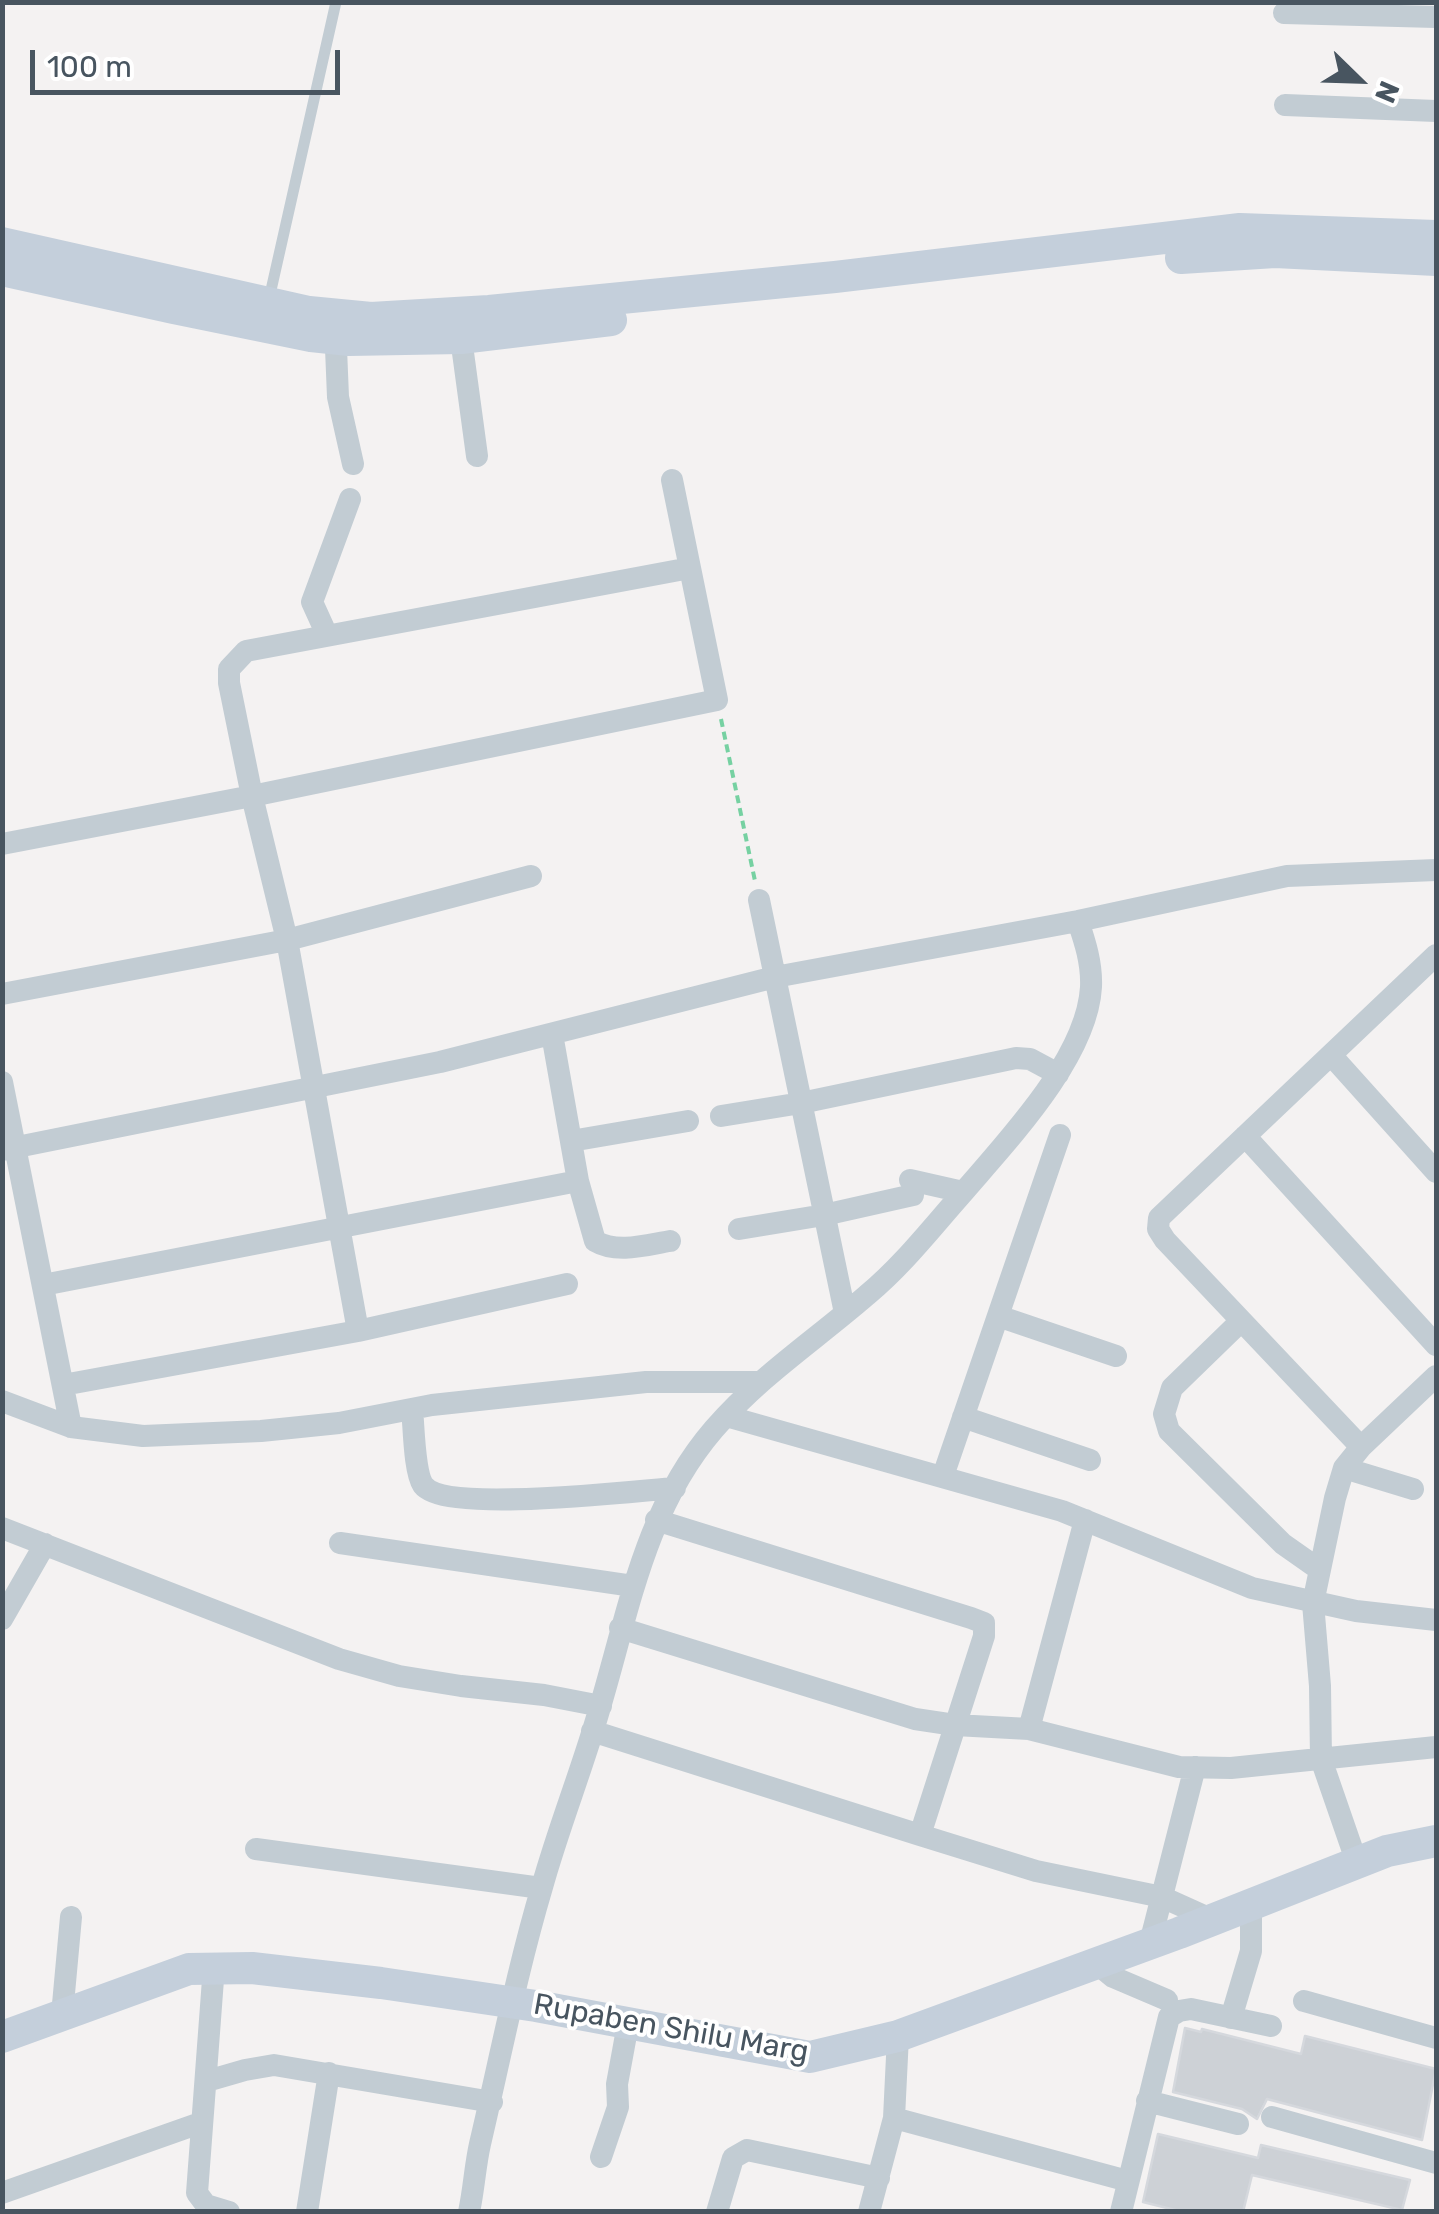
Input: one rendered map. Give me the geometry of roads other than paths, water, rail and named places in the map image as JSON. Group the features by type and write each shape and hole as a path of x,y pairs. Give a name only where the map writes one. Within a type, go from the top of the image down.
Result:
{"street":[{"path":"1284,13 1436,17"},
{"path":"1285,105 1436,111"},
{"path":"2,270 172,308 334,327 371,318 489,311 835,277 1240,229 1436,236"},
{"path":"2,243 268,303 371,341 461,338 1220,254 1275,252 1436,260"},
{"path":"334,327 338,397 353,464"},
{"path":"461,338 477,456"},
{"path":"2,844 717,700 672,480"},
{"path":"327,635 312,602 350,498"},
{"path":"358,1331 316,1087 228,683 230,669 246,652 690,568"},
{"path":"9,1148 440,1062 774,978 1078,921 1286,876 1436,870"},
{"path":"2,994 287,940 532,876"},
{"path":"758,900 845,1313"},
{"path":"469,2212 480,2146 541,1888 656,1520 687,1465 726,1416 757,1382 845,1313 906,1258 1018,1128 1058,1074 1091,990 1088,952 1078,921"},
{"path":"1361,1447 1158,1229 1159,1218 1331,1055 1432,969"},
{"path":"552,1034 578,1181 595,1241 606,1248 670,1242"},
{"path":"1331,1055 1436,1172"},
{"path":"721,1116 1016,1058 1030,1059 1058,1074"},
{"path":"2,1082 9,1148 43,1285 71,1427"},
{"path":"571,1140 688,1122"},
{"path":"943,1476 1060,1135"},
{"path":"1244,1136 1436,1345"},
{"path":"43,1285 578,1181"},
{"path":"739,1229 824,1215 912,1188 963,1192"},
{"path":"63,1385 358,1331 567,1284"},
{"path":"998,1316 1116,1356"},
{"path":"1242,1322 1172,1388 1164,1414 1169,1431 1283,1544 1320,1570"},
{"path":"1357,1863 1321,1759 1313,1603 1334,1498 1344,1468 1436,1376"},
{"path":"2,1400 71,1427 143,1436 339,1423 412,1409 646,1382 757,1382"},
{"path":"412,1409 420,1479 427,1490 443,1496 499,1500 674,1488"},
{"path":"726,1416 1084,1520 1252,1588 1313,1603 1436,1620"},
{"path":"963,1417 1090,1460"},
{"path":"1344,1468 1413,1489"},
{"path":"656,1520 984,1623 984,1636 920,1835"},
{"path":"1030,1729 1084,1520"},
{"path":"2,1528 339,1659 399,1676 544,1694 600,1706"},
{"path":"340,1543 634,1586"},
{"path":"2,1618 45,1544"},
{"path":"620,1628 915,1719 955,1726 1030,1729 1180,1767 1231,1768 1436,1746"},
{"path":"592,1731 1036,1871 1162,1897 1214,1920"},
{"path":"1150,1944 1195,1767"},
{"name":"Rupaben Shilu Marg","path":"2,2037 190,1969 214,1966 315,1974 512,2003 810,2057 898,2036 1214,1920 1387,1851 1436,1841"},
{"path":"256,1848 541,1888"},
{"path":"1231,2018 1251,1952 1252,1905"},
{"path":"62,2015 71,1917"},
{"path":"1096,1962 1113,1977 1166,2000"},
{"path":"214,1966 198,2193 206,2205 229,2212"},
{"path":"1304,2000 1436,2038"},
{"path":"1120,2212 1169,2018 1192,2009 1271,2026"},
{"path":"601,2157 618,2107 617,2084 628,2024"},
{"path":"869,2212 894,2118 898,2036"},
{"path":"208,2081 274,2065 492,2102"},
{"path":"306,2212 329,2073"},
{"path":"1147,2100 1238,2124"},
{"path":"1272,2117 1436,2163"},
{"path":"894,2118 1128,2181"},
{"path":"2,2193 200,2123"},
{"path":"718,2212 733,2158 747,2150 879,2178"}],"lane":[{"path":"268,303 336,2"}]}
